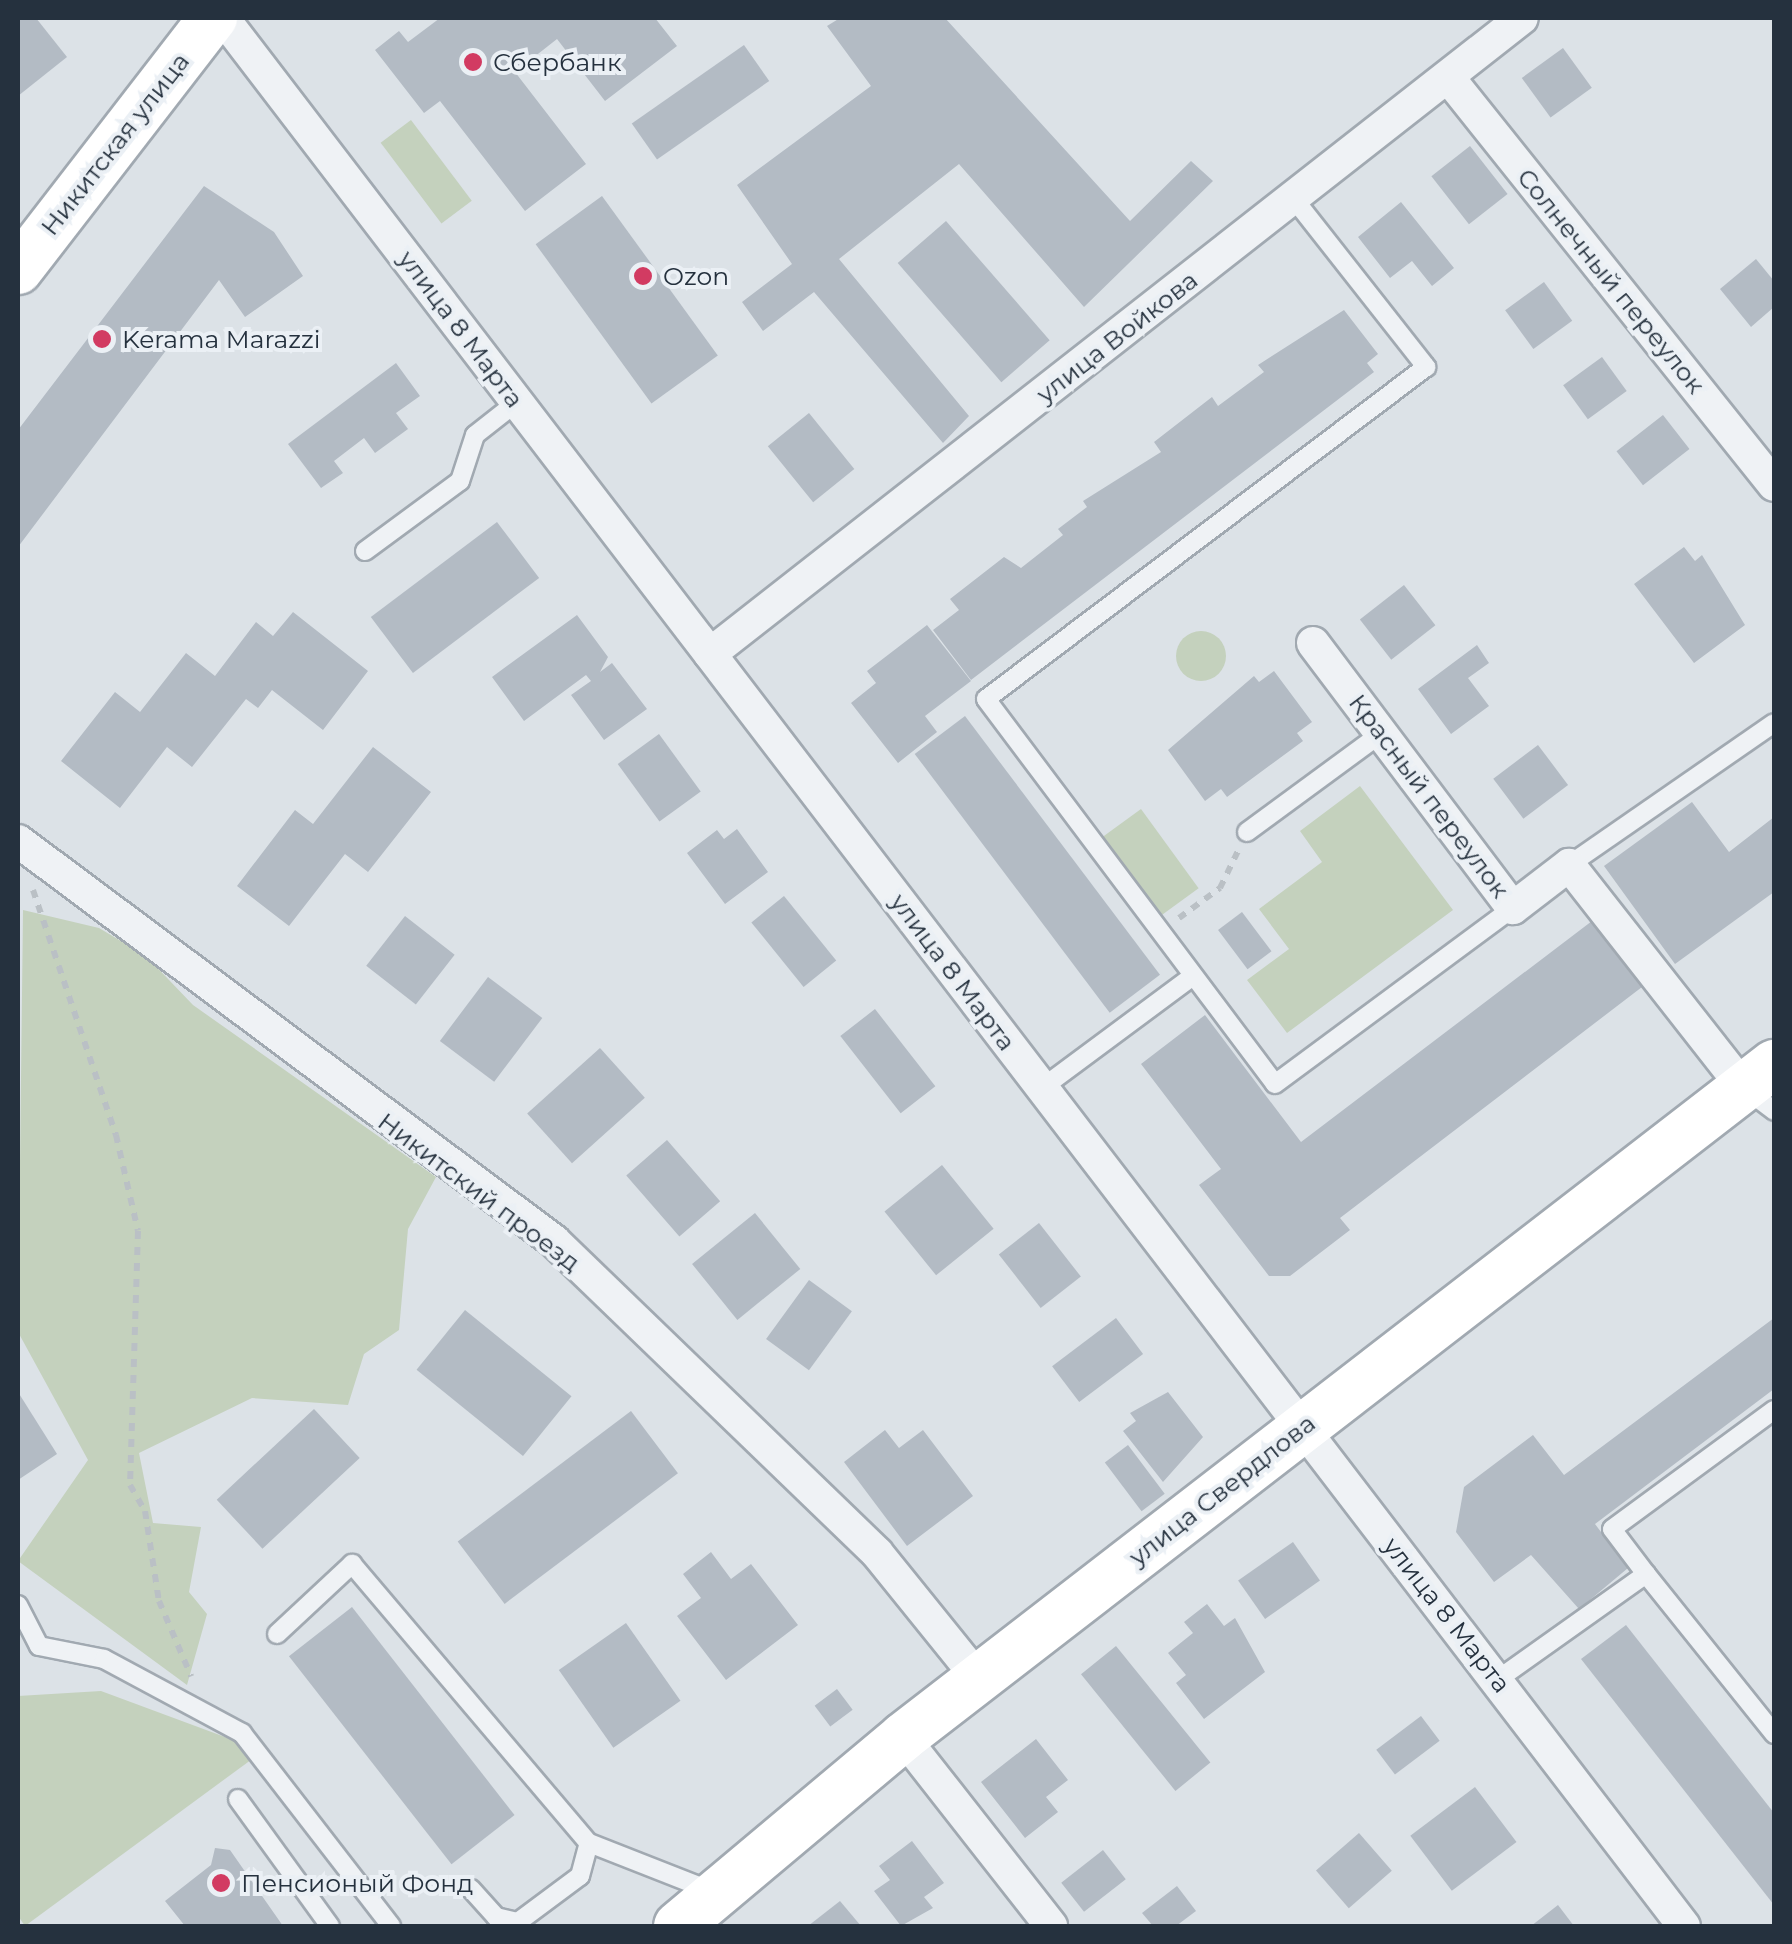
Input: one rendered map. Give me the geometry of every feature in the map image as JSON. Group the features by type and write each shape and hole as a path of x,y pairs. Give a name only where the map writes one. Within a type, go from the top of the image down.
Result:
{"street":[{"name":"Никитская улица","path":"18,270 213,18"},
{"name":"улица 8 Марта","path":"223,18 1684,1926"},
{"name":"улица Войкова","path":"710,654 1522,18"},
{"name":"Солнечный переулок","path":"1448,77 1774,485"},
{"name":"Красный переулок","path":"1313,642 1513,908 1570,866"},
{"name":"Никитский проезд","path":"19,842 554,1241 877,1554 978,1678"},
{"path":"1570,866 1764,1088"},
{"name":"улица Свердлова","path":"678,1926 978,1678 1302,1428 1764,1088"},
{"path":"903,1737 1050,1926"}],"lane":[{"path":"1294,200 1426,367 986,699 1275,1084 1513,908"},
{"path":"364,551 460,481 475,435 517,402"},
{"path":"1570,866 1694,770 1774,723"},
{"path":"1247,832 1382,734"},
{"path":"1042,1088 1193,976"},
{"path":"1774,1410 1612,1529 1774,1734"},
{"path":"277,1634 352,1564 589,1844 718,1892"},
{"path":"1497,1680 1646,1574"},
{"path":"18,1605 39,1646 104,1660 208,1708 242,1733 391,1926"},
{"path":"238,1799 330,1926"},
{"path":"471,1889 496,1917 518,1922 580,1876 589,1844"}],"path":[{"path":"1160,932 1220,888 1247,832"},
{"path":"19,842 60,986 116,1135 138,1231 130,1485 144,1511 159,1601 208,1708"}],"green space":[{"path":"411,120 472,201 441,224 381,143"},
{"path":"1201,631 1219,638 1226,656 1219,674 1201,681 1183,674 1176,656 1183,638"},
{"path":"1360,786 1453,910 1287,1033 1247,980 1289,949 1259,909 1322,862 1300,831"},
{"path":"1141,809 1199,888 1157,918 1100,839"},
{"path":"23,910 99,928 146,956 193,1005 436,1177 408,1229 399,1330 364,1354 348,1405 252,1398 139,1453 153,1523 201,1527 189,1592 207,1614 187,1685 18,1561 88,1460 18,1332"},
{"path":"101,1691 263,1751 25,1926 18,1916 18,1696"}],"building":[{"path":"18,18 36,18 67,57 18,96"},
{"path":"440,18 655,18 677,46 605,101 557,39 515,72 586,164 525,211 440,101 424,113 375,50 399,31 408,42"},
{"path":"840,18 945,18 1130,221 1191,161 1213,181 1084,307 959,164 839,259 969,416 943,443 814,292 763,331 742,302 792,264 737,185 871,86 827,26"},
{"path":"744,45 769,81 657,160 632,124"},
{"path":"1563,48 1592,88 1551,118 1522,78"},
{"path":"1470,146 1508,194 1469,224 1431,176"},
{"path":"204,186 274,232 303,276 245,317 219,280 18,547 18,430"},
{"path":"602,196 718,355 651,404 536,244"},
{"path":"1401,202 1454,268 1432,286 1412,261 1390,278 1358,237"},
{"path":"946,221 1050,340 1001,382 898,263"},
{"path":"1756,259 1774,281 1774,307 1751,327 1720,289"},
{"path":"1544,282 1572,321 1533,349 1505,310"},
{"path":"1344,310 1378,354 1367,363 1374,372 971,680 933,630 959,610 950,599 1004,557 1021,568 1063,535 1058,529 1087,507 1083,501 1161,452 1154,442 1212,397 1218,406 1264,372 1258,365"},
{"path":"1602,357 1627,391 1588,419 1563,385"},
{"path":"396,363 420,396 396,413 408,429 375,453 364,438 334,461 343,473 321,488 288,444"},
{"path":"809,413 854,469 813,502 768,446"},
{"path":"1663,415 1689,449 1643,485 1617,451"},
{"path":"497,522 539,578 413,673 371,617"},
{"path":"1684,547 1695,561 1702,555 1745,625 1694,663 1634,584"},
{"path":"1404,585 1435,625 1391,660 1360,619"},
{"path":"293,612 368,671 323,730 272,690 258,708 246,699 192,767 167,747 120,808 61,761 115,692 140,712 186,653 215,676 256,622 273,636"},
{"path":"577,615 608,657 600,672 612,663 647,709 604,740 571,695 591,681 586,675 524,721 492,677"},
{"path":"927,625 971,681 925,716 937,732 898,763 851,703 876,683 867,671"},
{"path":"1477,645 1489,663 1468,678 1489,706 1451,734 1418,689"},
{"path":"1274,671 1312,722 1297,733 1303,741 1227,797 1221,789 1205,801 1168,750 1254,676 1259,682"},
{"path":"965,716 1160,975 1110,1013 915,754"},
{"path":"659,734 701,791 659,821 618,764"},
{"path":"1538,745 1568,785 1523,819 1493,779"},
{"path":"373,747 431,792 368,872 345,854 289,926 237,886 295,810 313,824"},
{"path":"1692,802 1729,852 1774,817 1774,892 1675,964 1604,866"},
{"path":"737,829 768,872 725,904 687,853 717,830 724,839"},
{"path":"784,896 836,961 804,987 751,922"},
{"path":"1242,912 1271,951 1248,969 1218,930"},
{"path":"405,916 455,955 416,1004 366,966"},
{"path":"1592,921 1642,987 1340,1218 1350,1230 1290,1276 1269,1276 1199,1185 1221,1169 1141,1064 1205,1015 1301,1142"},
{"path":"488,977 542,1018 494,1082 440,1041"},
{"path":"875,1009 935,1086 901,1113 840,1036"},
{"path":"600,1048 645,1098 572,1163 527,1114"},
{"path":"667,1140 720,1201 679,1237 626,1175"},
{"path":"942,1165 994,1229 936,1275 884,1212"},
{"path":"755,1213 800,1269 737,1320 692,1264"},
{"path":"1039,1223 1081,1277 1041,1308 999,1254"},
{"path":"809,1280 852,1311 809,1370 766,1339"},
{"path":"465,1310 571,1396 523,1456 417,1370"},
{"path":"1116,1318 1143,1354 1079,1402 1052,1366"},
{"path":"1774,1318 1774,1389 1595,1524 1628,1568 1579,1609 1531,1555 1494,1582 1456,1532 1464,1487 1533,1435 1564,1475"},
{"path":"18,1392 57,1454 18,1480"},
{"path":"1168,1392 1203,1437 1163,1482 1123,1431 1136,1421 1130,1413"},
{"path":"314,1409 360,1458 262,1549 217,1500"},
{"path":"631,1411 678,1473 505,1604 458,1542"},
{"path":"885,1430 899,1448 923,1430 973,1496 907,1546 844,1462"},
{"path":"1128,1445 1165,1494 1142,1511 1105,1462"},
{"path":"1293,1542 1320,1581 1265,1619 1238,1580"},
{"path":"711,1552 731,1579 751,1564 798,1625 726,1680 677,1616 701,1598 683,1574"},
{"path":"1207,1604 1224,1626 1235,1618 1265,1672 1204,1719 1176,1683 1186,1675 1168,1653 1193,1633 1184,1622"},
{"path":"352,1607 515,1815 451,1864 289,1656"},
{"path":"626,1623 680,1701 613,1748 559,1670"},
{"path":"1626,1625 1774,1813 1774,1905 1581,1659"},
{"path":"1116,1646 1210,1763 1175,1791 1081,1674"},
{"path":"837,1689 853,1710 830,1727 815,1706"},
{"path":"1421,1716 1440,1741 1395,1774 1376,1750"},
{"path":"1036,1739 1068,1780 1046,1797 1058,1812 1025,1838 981,1782"},
{"path":"1475,1787 1517,1842 1452,1891 1410,1836"},
{"path":"1359,1833 1392,1871 1349,1908 1316,1870"},
{"path":"912,1841 944,1883 924,1897 933,1908 901,1926 874,1891 890,1880 879,1866"},
{"name":"Пенсионый Фонд","path":"215,1848 230,1850 283,1926 185,1926 165,1901 211,1865"},
{"path":"1103,1850 1126,1879 1084,1912 1061,1883"},
{"path":"1177,1886 1196,1911 1176,1926 1153,1926 1142,1913"},
{"path":"840,1901 861,1926 808,1926"},
{"path":"1558,1905 1574,1926 1531,1926"}],"place":[{"name":"Сбербанк","path":"473,62"},
{"name":"Ozon","path":"643,276"},
{"name":"Kerama Marazzi","path":"102,339"},
{"name":"Пенсионый Фонд","path":"221,1883"}]}
